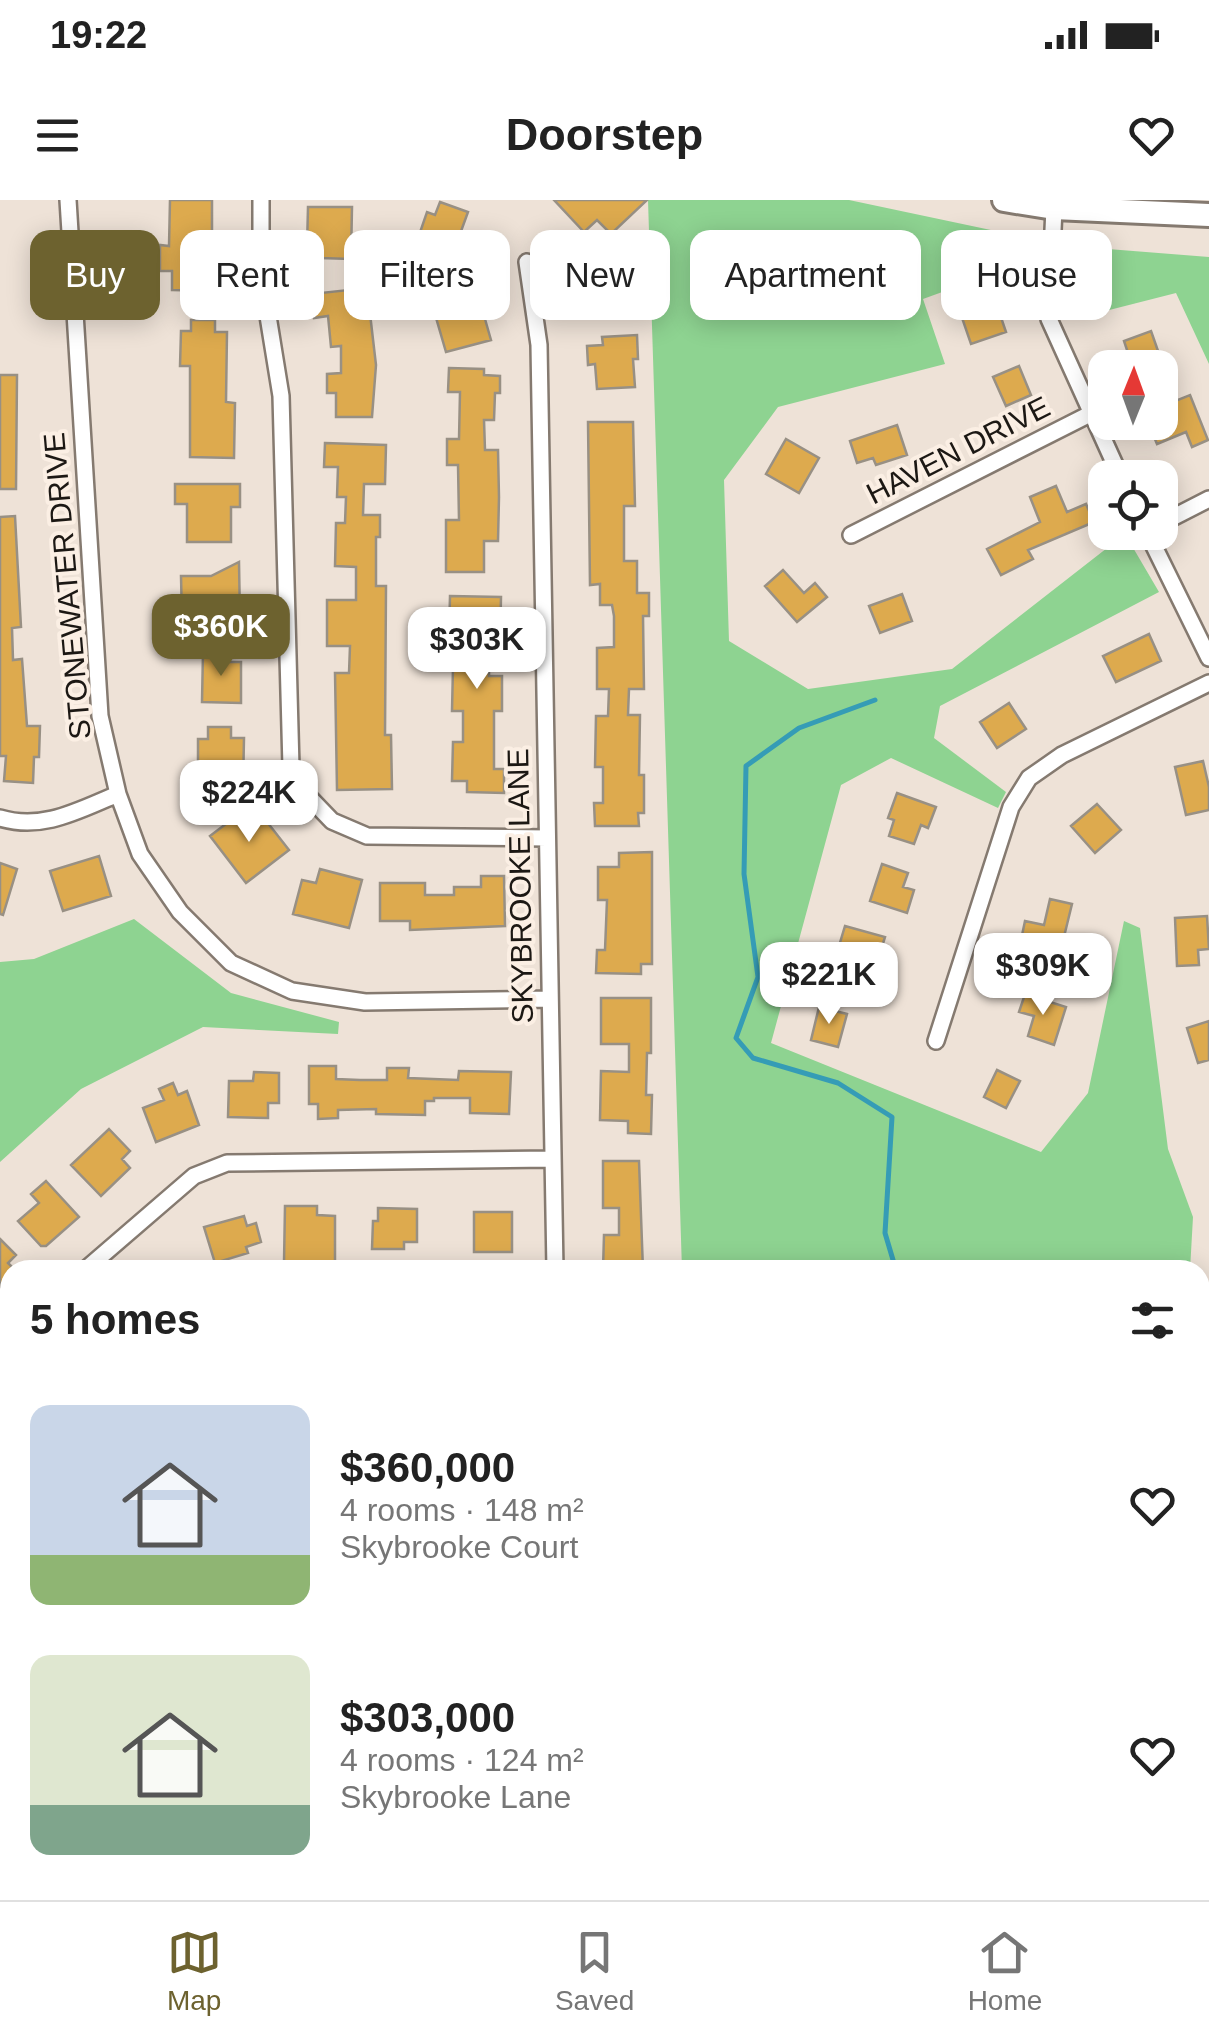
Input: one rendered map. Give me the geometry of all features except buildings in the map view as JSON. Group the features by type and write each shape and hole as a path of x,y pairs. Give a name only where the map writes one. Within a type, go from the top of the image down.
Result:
{"main road":[{"path":"1004,200 1054,208 1209,216"}],"street":[{"name":"STONEWATER DRIVE","path":"68,200 100,716 118,794 140,854 180,912 230,963 292,991 365,1002 549,999"},
{"path":"261,200 261,273 281,396 290,766 306,794 332,821 367,836 547,838"},
{"path":"1054,208 1049,318 1088,409"},
{"name":"SKYBROOKE LANE","path":"527,262 539,345 555,1260"},
{"name":"HAVEN DRIVE","path":"851,535 1088,415"},
{"path":"1178,515 1209,499"},
{"path":"1156,550 1209,658"},
{"path":"936,1041 1010,807 1029,778 1062,755 1209,683"},
{"path":"0,818 15,823 45,823 118,794"},
{"path":"97,1260 194,1176 227,1163 552,1159"}],"green space":[{"path":"648,200 849,200 991,230 941,230 941,292 923,299 945,364 778,407 724,480 729,641 808,689 952,669 1104,550 1134,550 1159,592 940,706 934,738 1006,792 998,808 891,758 841,785 771,1043 1041,1152 1088,1093 1124,921 1140,928 1168,1149 1193,1217 1191,1260 682,1260 652,320 670,320 670,230 649,230"},
{"path":"1112,249 1209,257 1209,364 1176,293 1112,309"},
{"path":"134,919 231,993 339,1022 338,1034 203,1027 81,1089 0,1162 0,962 34,959"}],"waterway":[{"path":"875,700 799,728 746,766 744,874 758,977 736,1038 753,1058 838,1083 892,1117 885,1233 893,1260"}]}
